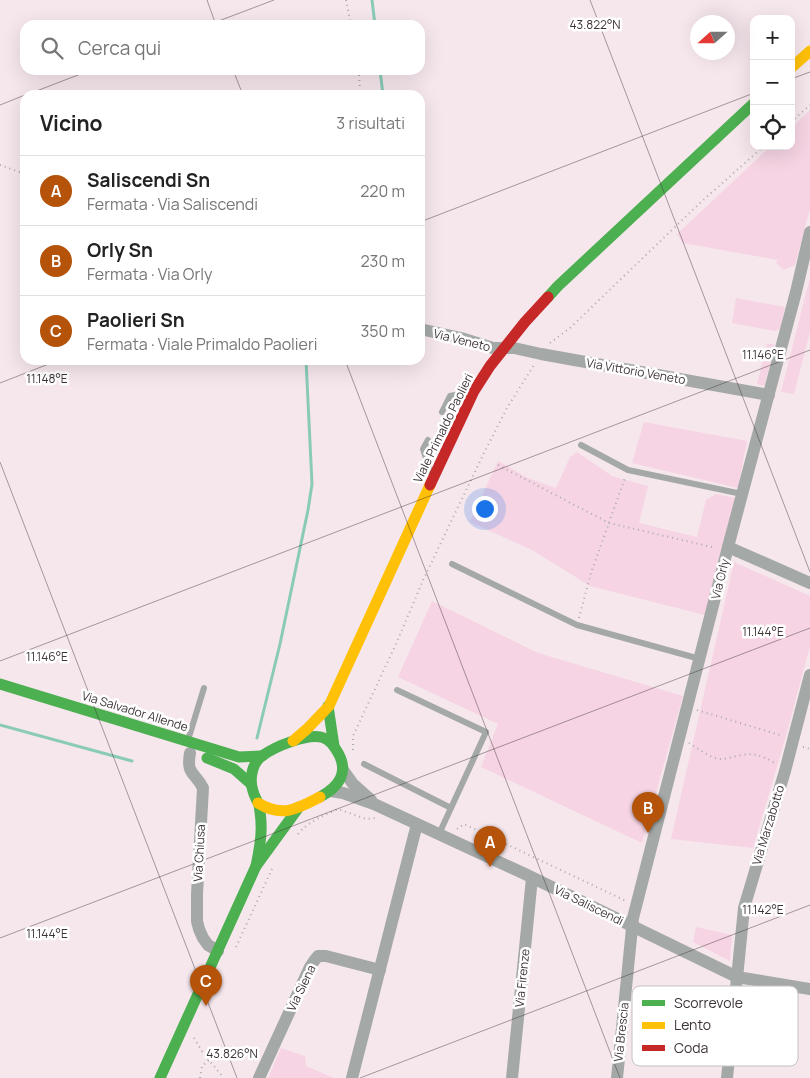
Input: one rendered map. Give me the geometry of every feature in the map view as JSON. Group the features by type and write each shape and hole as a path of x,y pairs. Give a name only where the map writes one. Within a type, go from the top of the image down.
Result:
{"main road":[{"path":"795,64 810,51"},
{"name":"Viale Primaldo Paolieri","path":"293,741 328,706 474,391 504,349 525,322 558,286 752,105"},
{"name":"Via Salvador Allende","path":"0,684 189,747 234,769 251,784"},
{"name":"Via Salvador Allende","path":"0,696 189,747 239,757 262,756"},
{"path":"258,803 268,809 288,811 331,791 337,783 343,770 341,759 334,746 328,706"},
{"name":"Viale Primaldo Paolieri","path":"262,756 300,738 312,736 324,739 334,746"},
{"path":"256,866 261,837 258,803 253,794 251,777 253,769 262,756"},
{"path":"160,1078 256,866 298,807"}],"street":[{"name":"Via Orly","path":"632,926 728,547 798,286 810,232"},
{"name":"Via Veneto","path":"425,330 461,338 493,348 504,349"},
{"name":"Via Vittorio Veneto","path":"504,349 514,348 769,395"},
{"path":"728,547 810,583"},
{"name":"Via Marzabotto","path":"736,986 744,908 785,771 810,675"},
{"name":"Via Chiusa","path":"189,747 189,769 203,788 197,921 203,938 208,945 218,951"},
{"name":"Via Saliscendi","path":"343,770 353,784 374,804"},
{"name":"Via Saliscendi","path":"331,791 374,804 737,977 792,986"},
{"path":"352,1078 417,824"},
{"name":"Via Firenze","path":"512,1078 532,878"},
{"name":"Via Brescia","path":"617,1078 632,926"},
{"name":"Via Siena","path":"259,1078 310,967 318,956 326,956 380,970"}],"lane":[{"path":"442,412 450,396 474,391"},
{"path":"428,440 423,449 433,478"},
{"path":"581,445 628,470 742,494"},
{"path":"452,564 577,625 700,659"},
{"path":"189,747 204,688"},
{"path":"397,690 486,732 439,834"},
{"path":"364,764 451,808"}],"path":[{"path":"346,0 350,20"},
{"path":"359,75 360,90"},
{"path":"795,118 810,105"},
{"path":"0,165 20,172"},
{"path":"498,465 609,523 722,549 728,547"},
{"path":"577,625 591,573 628,470"},
{"path":"688,708 781,735 800,746 810,749"},
{"path":"687,741 704,753 716,758 723,759 750,753 761,756 785,771"},
{"path":"292,840 305,826 338,809 366,819 381,818"},
{"path":"235,950 275,863"},
{"path":"182,1032 194,1038 224,1078"},
{"path":"200,1078 202,1066 209,1060"}],"shaded area":[{"path":"810,110 810,209 795,265 784,270 776,263 778,260 683,243 677,234 767,150 795,150 795,124"},
{"path":"810,277 810,332 794,394 781,392"},
{"path":"736,298 785,307 780,329 775,331 732,323"},
{"path":"767,343 775,345 764,386 757,384"},
{"path":"644,422 747,441 738,488 632,463"},
{"path":"577,452 612,476 648,486 639,523 697,537 706,500 716,494 735,498 705,615 590,586 532,550 470,522 498,461 528,478 556,488 570,457"},
{"path":"734,562 810,596 810,646 753,848 671,839"},
{"path":"432,601 538,653 683,696 642,843 481,767 498,724 398,677"},
{"path":"696,927 732,935 730,961 693,942"},
{"path":"281,1048 305,1056 306,1066 334,1078 268,1078"}],"waterway":[{"path":"372,0 374,20"},
{"path":"381,75 382,90"},
{"path":"257,738 280,644 312,484 306,365"},
{"path":"0,725 132,761"}],"traffic: fast":[{"path":"548,297 752,105"},
{"path":"0,684 239,757 262,756"},
{"path":"328,706 334,746"},
{"path":"256,866 261,840 261,819 259,805 253,793 251,781 252,772 259,759 267,752 292,741 310,737 326,739 333,745 341,759 342,772 337,784 320,797"},
{"path":"207,758 234,769 251,784"},
{"path":"160,1078 256,866 299,807"}],"traffic: slow":[{"path":"795,64 810,51"},
{"path":"293,741 329,706 430,485"},
{"path":"258,803 267,808 282,811 297,808 320,797"}],"traffic: jam":[{"path":"430,485 474,391 490,366 525,322 548,297"}],"place":[{"name":"Orly Sn","path":"648,833"},
{"name":"Saliscendi Sn","path":"490,867"},
{"name":"Paolieri Sn","path":"206,1006"}]}
